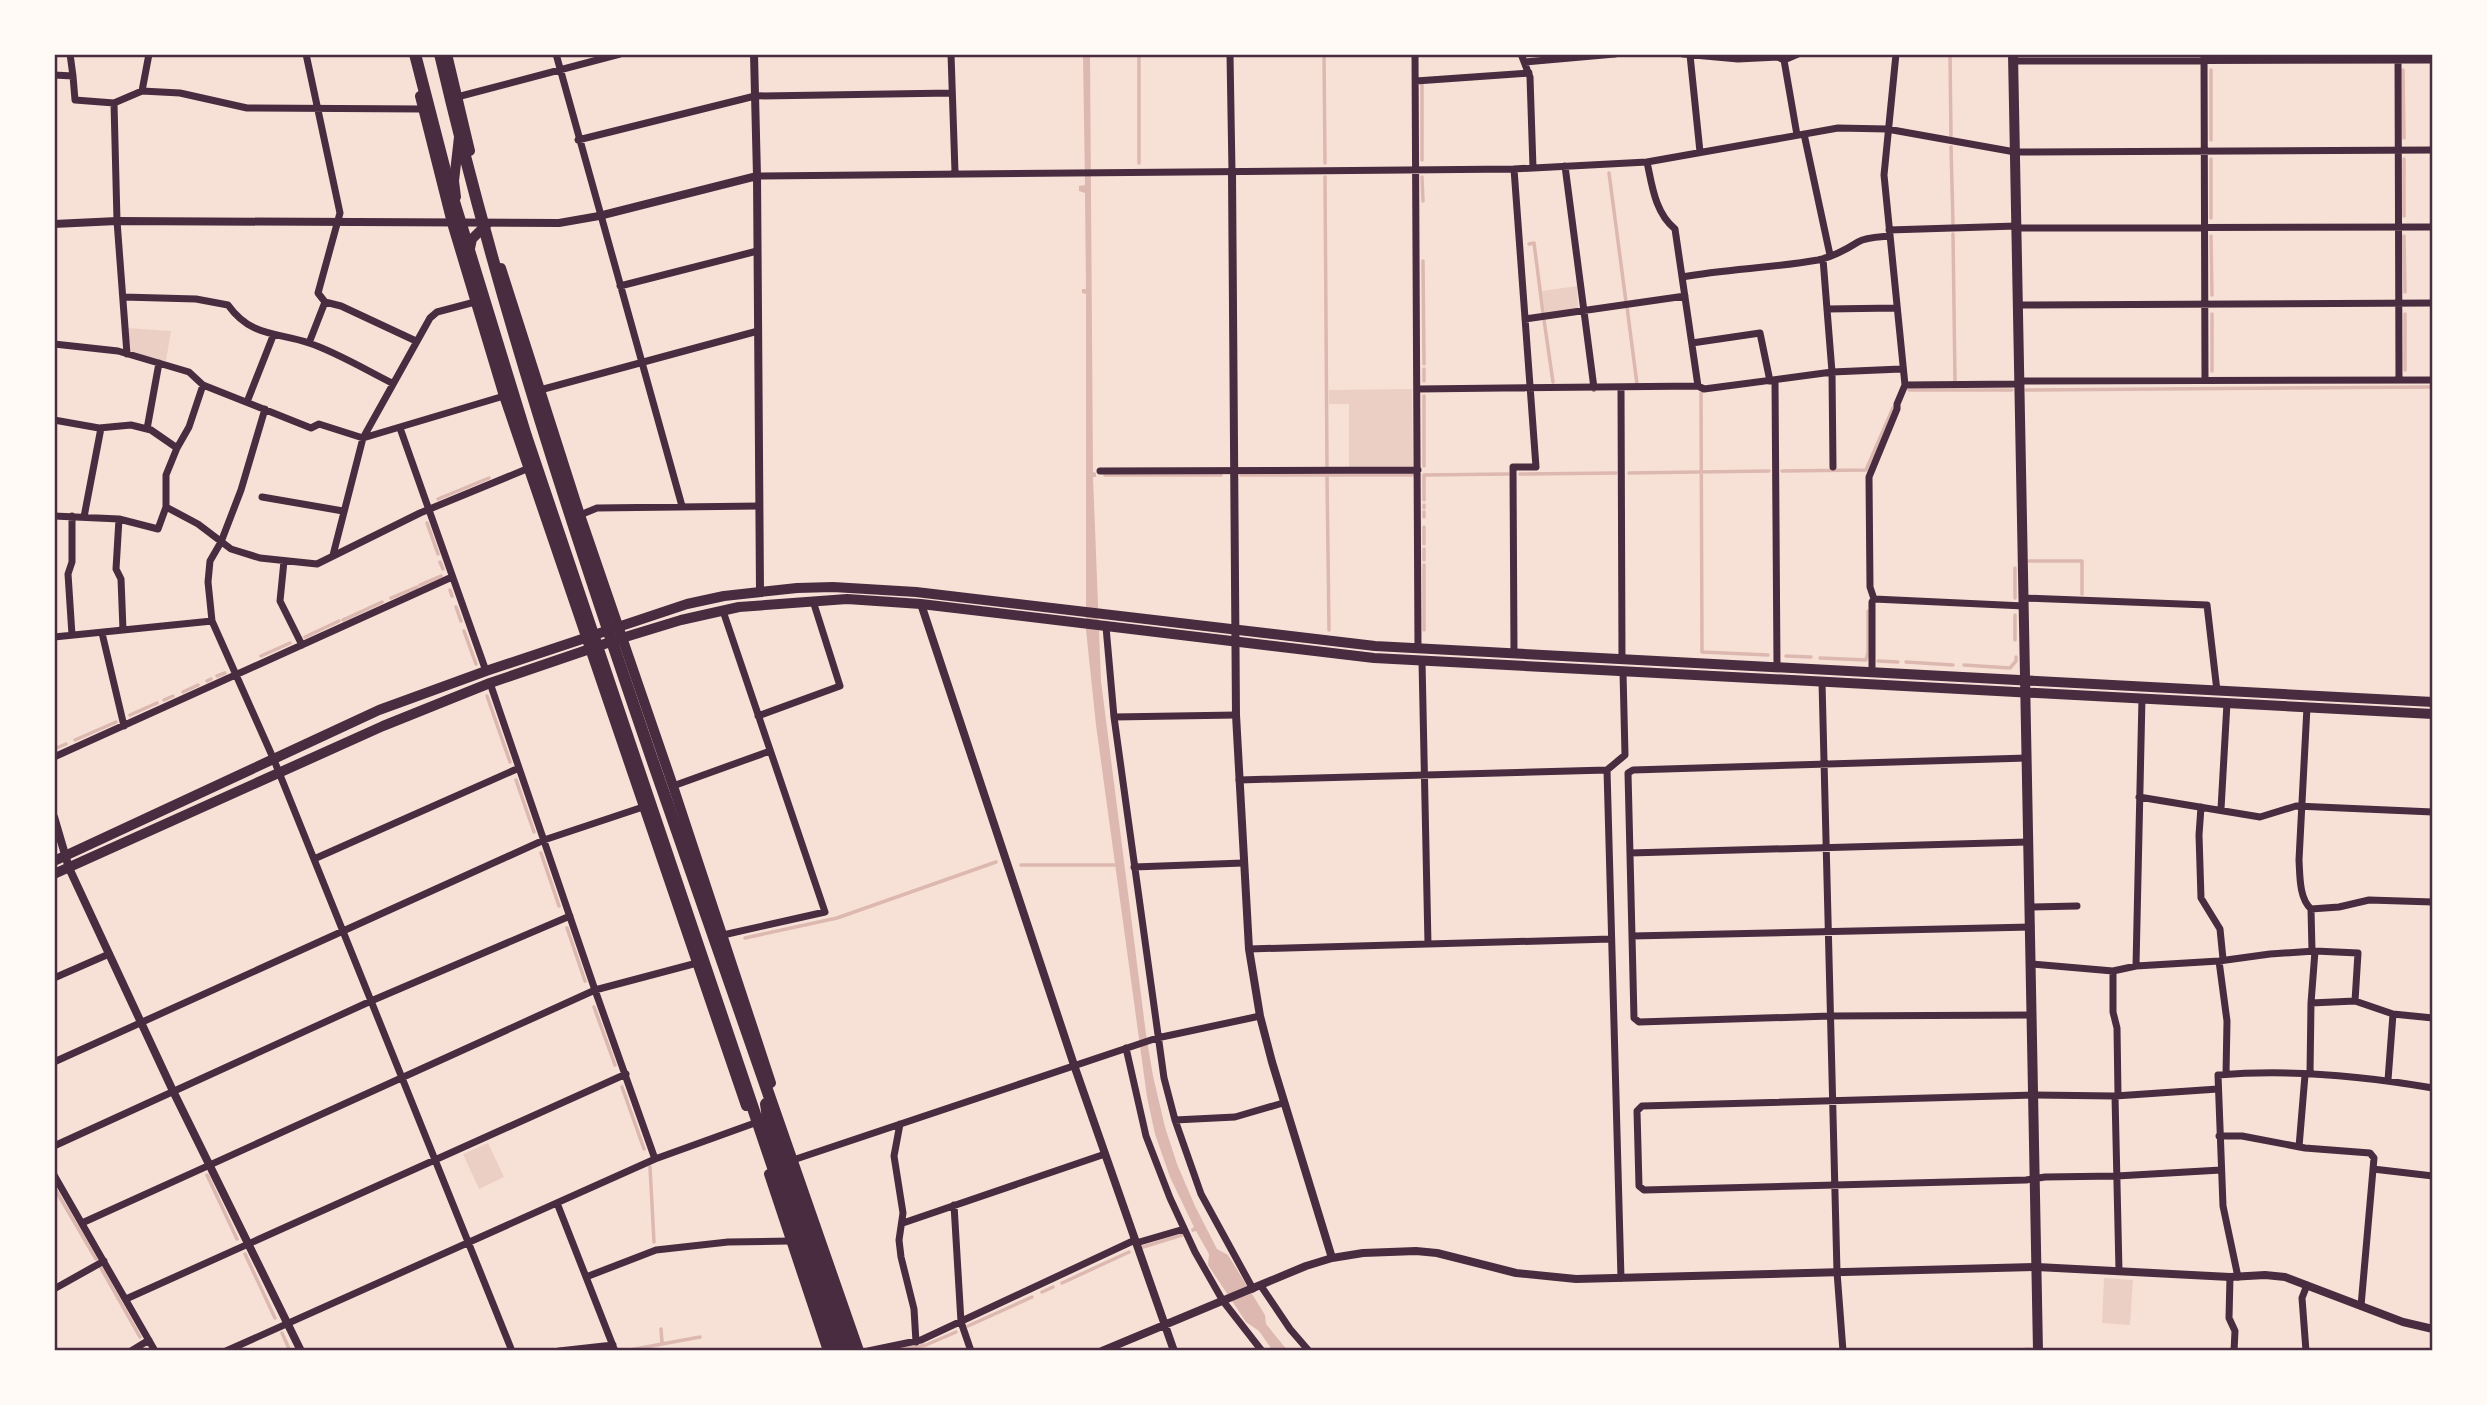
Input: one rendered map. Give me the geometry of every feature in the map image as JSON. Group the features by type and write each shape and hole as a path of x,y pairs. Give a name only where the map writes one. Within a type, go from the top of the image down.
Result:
{"highway":[{"path":"413,54 455,206 526,436 835,1351"},
{"path":"440,54 486,237 539,423 623,674 860,1351"},
{"path":"759,1066 768,1118 847,1351"}],"main road":[{"path":"413,54 423,109 452,223 504,396 828,1351"},
{"path":"447,54 487,224 580,515 723,935 860,1351"},
{"path":"2013,58 2038,1351"},
{"path":"452,223 458,209 454,181 459,125 457,97"},
{"path":"469,282 472,239 487,224"},
{"path":"60,858 379,710 617,625 724,596 833,587 916,592 1327,642 1418,649 2433,702"},
{"path":"54,874 383,726 491,683 681,620 739,607 813,601 847,599 921,604 1327,654 1422,661 2433,714"}],"street":[{"path":"70,54 75,100 114,103 142,92 180,93 247,108 423,109"},
{"path":"142,92 149,54"},
{"path":"306,54 340,213 318,293 325,302 341,306 416,341"},
{"path":"556,54 682,506"},
{"path":"457,97 620,54"},
{"path":"754,54 760,592"},
{"path":"951,54 955,172"},
{"path":"1230,54 1234,642 1243,863 1250,949 1260,1016 1283,1103 1332,1258"},
{"path":"1415,54 1418,649"},
{"path":"1533,168 1528,73 1523,58 1615,54"},
{"path":"1683,54 1738,59 1798,54"},
{"path":"1872,672 1874,599 1870,587 1869,477 1905,385 1901,369 1884,175 1896,54"},
{"path":"1690,55 1700,152"},
{"path":"1780,57 1827,257 1833,467"},
{"path":"2204,57 2205,379"},
{"path":"2398,57 2399,380"},
{"path":"2013,58 2398,57 2433,60"},
{"path":"1416,82 1528,73"},
{"path":"54,75 73,76"},
{"path":"578,140 755,96 952,93"},
{"path":"114,103 117,221 127,354"},
{"path":"54,224 117,221 559,223 599,216 757,176 955,172 1514,169 1647,162 1838,128 1887,128 2015,152 2433,150"},
{"path":"1647,162 1654,194 1662,213 1675,229 1698,387"},
{"path":"1564,166 1594,388"},
{"path":"1514,169 1536,467 1513,467 1514,654"},
{"path":"1682,277 1827,257 1852,248 1858,242 1890,233 2016,227 2433,226"},
{"path":"620,286 757,251"},
{"path":"1525,319 1685,296"},
{"path":"123,297 196,299 228,305 237,318 273,336 309,343 392,383"},
{"path":"309,343 325,302"},
{"path":"333,555 363,438 392,383 433,314 475,302"},
{"path":"2018,305 2433,303"},
{"path":"1827,309 1896,307"},
{"path":"540,390 758,331"},
{"path":"1692,343 1760,334 1773,380 1777,667"},
{"path":"247,402 273,336"},
{"path":"54,344 118,351 189,372 203,385 311,428 319,424 363,438 504,396"},
{"path":"147,429 159,363"},
{"path":"1418,389 1704,389 1832,372 1901,369"},
{"path":"1905,385 2205,379 2433,380"},
{"path":"54,516 119,519 158,529 166,506 166,475 189,427 203,385"},
{"path":"1620,388 1622,659"},
{"path":"265,410 241,490 222,542 210,561 208,582 212,621 274,760 512,1351"},
{"path":"54,420 101,428 131,425 147,429 177,448"},
{"path":"84,517 101,428"},
{"path":"400,428 486,671"},
{"path":"166,506 198,524 231,549 260,558 317,564 420,513 529,468"},
{"path":"1100,471 1418,470"},
{"path":"261,497 343,512"},
{"path":"580,515 597,508 759,506"},
{"path":"72,516 72,562 68,574 72,635"},
{"path":"119,519 116,569 121,579 123,630"},
{"path":"284,561 280,601 302,645"},
{"path":"54,757 452,577"},
{"path":"1874,599 2207,605 2217,691"},
{"path":"758,716 840,686 813,601"},
{"path":"921,604 1074,1065 1174,1351"},
{"path":"723,611 825,912 723,935"},
{"path":"54,637 212,621"},
{"path":"1103,627 1154,1039 1175,1119 1201,1195 1257,1287 1309,1351"},
{"path":"102,633 124,726"},
{"path":"1422,661 1428,944"},
{"path":"1239,780 1607,770 1625,755 1623,672"},
{"path":"1822,682 1837,1272 1843,1351"},
{"path":"491,683 594,990 655,1159"},
{"path":"2136,966 2142,698"},
{"path":"2221,809 2227,703"},
{"path":"2307,707 2299,860 2306,906 2311,909 2339,907 2369,900 2433,902"},
{"path":"1114,718 1236,715"},
{"path":"673,786 771,751"},
{"path":"2027,758 1633,770 1628,773 1634,1018 1639,1022 1830,1016 2032,1015"},
{"path":"314,859 519,768"},
{"path":"1607,770 1621,1278"},
{"path":"2139,797 2260,817 2296,806 2433,812"},
{"path":"54,1062 544,840 643,807"},
{"path":"2202,807 2199,835 2201,898 2220,929 2227,1021 2226,1074"},
{"path":"54,817 60,858 69,867 173,1091 301,1351"},
{"path":"1630,853 2028,842"},
{"path":"1134,867 1243,863"},
{"path":"2030,907 2077,906"},
{"path":"2299,1147 2308,1074 2314,951 2311,909"},
{"path":"54,1146 371,1001 570,916"},
{"path":"1632,936 2031,927"},
{"path":"1250,949 1611,939"},
{"path":"2031,964 2113,971 2136,966 2314,951 2358,953 2355,1001"},
{"path":"54,978 109,954"},
{"path":"82,1223 594,990 697,963"},
{"path":"2113,971 2113,1012 2117,1028 2119,1271"},
{"path":"2311,1003 2355,1001 2393,1014 2433,1018"},
{"path":"2389,1080 2393,1014"},
{"path":"796,1159 1129,1046 1260,1016"},
{"path":"1129,1046 1146,1136 1170,1198 1195,1252 1223,1301 1262,1351"},
{"path":"126,1299 626,1074"},
{"path":"2234,1351 2235,1331 2229,1318 2234,1277 2223,1206 2218,1075 2308,1074 2389,1080 2433,1088"},
{"path":"2218,1089 2117,1096 2034,1095 1642,1106 1637,1111 1639,1186 1644,1191 2117,1176 2221,1170"},
{"path":"1175,1119 1235,1117 1283,1103"},
{"path":"226,1351 655,1159 752,1124"},
{"path":"900,1124 894,1156 903,1223 899,1240 914,1309 916,1342"},
{"path":"2219,1136 2242,1136 2299,1147 2370,1153 2374,1158 2361,1306"},
{"path":"903,1223 1105,1154"},
{"path":"2372,1169 2433,1176"},
{"path":"56,1181 155,1351"},
{"path":"556,1203 614,1348 559,1351"},
{"path":"954,1205 961,1322 971,1351"},
{"path":"868,1351 916,1342 1136,1242 1184,1228"},
{"path":"586,1277 656,1250 728,1242 791,1241"},
{"path":"1102,1351 1332,1258 1363,1253 1416,1251 1540,1277 1621,1278 2037,1267 2285,1277 2403,1322 2433,1329"},
{"path":"54,1289 104,1261"},
{"path":"2306,1285 2302,1298 2306,1351"},
{"path":"131,1351 149,1340"}],"shaded area":[{"path":"1083,54 1090,54 1093,472 1096,473 1096,477 1093,477 1101,681 1146,1034 1165,1127 1195,1206 1217,1249 1228,1255 1265,1315 1266,1324 1288,1351 1273,1351 1259,1331 1246,1322 1208,1265 1209,1254 1196,1231 1192,1232 1194,1227 1170,1177 1155,1134 1147,1097 1096,725 1086,630 1086,294 1082,293 1082,289 1086,289 1085,193 1079,191 1079,186 1085,185"},
{"path":"1577,286 1578,309 1545,314 1542,291"},
{"path":"128,328 171,331 166,361 130,352"},
{"path":"1412,389 1413,467 1349,467 1349,404 1329,404 1329,390"},
{"path":"488,1143 504,1177 479,1189 463,1154"},
{"path":"2104,1278 2133,1280 2130,1325 2102,1323"}],"waterway":[{"path":"1139,54 1139,163"},
{"path":"1324,54 1325,163"},
{"path":"1950,54 1951,136"},
{"path":"2211,70 2211,140"},
{"path":"2403,70 2404,138"},
{"path":"1422,84 1422,160"},
{"path":"1951,147 1953,224"},
{"path":"2211,159 2211,218"},
{"path":"2404,159 2404,216"},
{"path":"1609,173 1626,302"},
{"path":"1325,177 1327,467"},
{"path":"1422,177 1423,201"},
{"path":"1953,234 1955,381"},
{"path":"2211,236 2212,295"},
{"path":"2404,236 2405,292"},
{"path":"1529,244 1534,243 1543,313"},
{"path":"1423,261 1424,364"},
{"path":"1627,307 1637,384"},
{"path":"2212,314 2212,371"},
{"path":"2405,314 2405,370"},
{"path":"1544,320 1553,382"},
{"path":"1424,369 1424,381"},
{"path":"2026,390 2433,387"},
{"path":"1909,390 2012,390"},
{"path":"1701,393 1702,652 1768,655"},
{"path":"1424,396 1424,466"},
{"path":"1782,471 1866,470 1893,408"},
{"path":"1629,473 1769,471"},
{"path":"1520,474 1616,473"},
{"path":"1424,500 1424,475 1508,474"},
{"path":"1105,475 1221,475"},
{"path":"1241,475 1413,475"},
{"path":"1327,475 1329,630"},
{"path":"438,499 489,478"},
{"path":"1424,512 1424,517"},
{"path":"427,523 438,554"},
{"path":"1424,527 1424,544"},
{"path":"1424,549 1424,560"},
{"path":"2029,561 2082,561 2082,594"},
{"path":"440,562 443,569"},
{"path":"1424,565 1424,630"},
{"path":"2015,568 2015,598"},
{"path":"420,585 441,576"},
{"path":"391,598 417,587"},
{"path":"450,590 452,596"},
{"path":"343,620 382,602"},
{"path":"456,607 461,621"},
{"path":"1820,658 1866,660 1868,611"},
{"path":"2015,615 2015,640"},
{"path":"305,637 339,621"},
{"path":"464,631 476,664"},
{"path":"261,656 290,643"},
{"path":"1786,656 1811,657"},
{"path":"1964,665 2010,668 2016,657"},
{"path":"1878,661 1898,662"},
{"path":"1906,662 1953,665"},
{"path":"217,676 225,673"},
{"path":"207,681 211,679"},
{"path":"183,692 198,685"},
{"path":"164,700 173,696"},
{"path":"487,696 510,762"},
{"path":"130,715 157,703"},
{"path":"75,740 116,722"},
{"path":"54,749 66,744"},
{"path":"516,780 534,832"},
{"path":"541,853 559,906"},
{"path":"745,938 837,918 996,862"},
{"path":"1021,865 1117,865"},
{"path":"567,928 585,981"},
{"path":"594,1007 615,1065"},
{"path":"622,1087 644,1149"},
{"path":"650,1167 654,1242"},
{"path":"207,1175 237,1239"},
{"path":"55,1189 96,1259"},
{"path":"1143,1247 1182,1235"},
{"path":"1062,1283 1129,1252"},
{"path":"245,1254 275,1318"},
{"path":"101,1268 140,1337"},
{"path":"1042,1292 1053,1287"},
{"path":"968,1326 1032,1297"},
{"path":"661,1329 662,1342"},
{"path":"893,1351 926,1345 956,1332"},
{"path":"282,1333 290,1351"},
{"path":"624,1351 700,1337"},
{"path":"2006,1351 2030,1349"}]}
